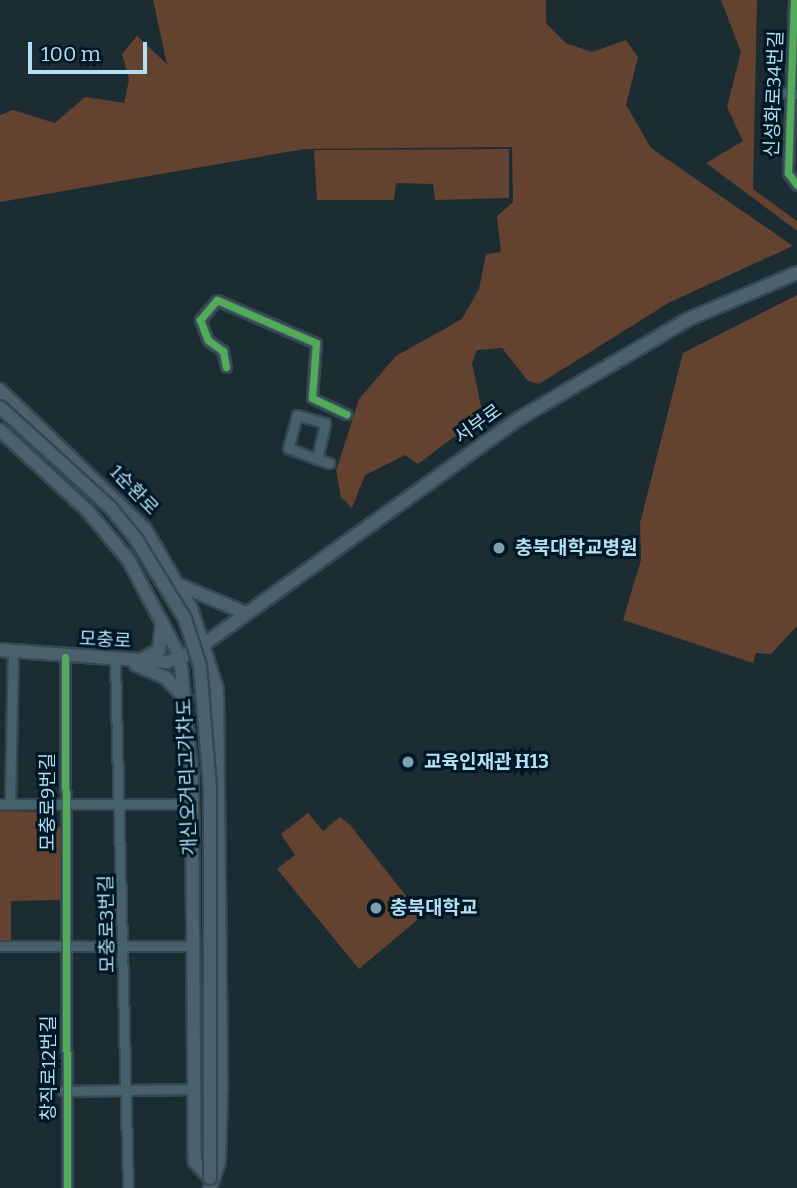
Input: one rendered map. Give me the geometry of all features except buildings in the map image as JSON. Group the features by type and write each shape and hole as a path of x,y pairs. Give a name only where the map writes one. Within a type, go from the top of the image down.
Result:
{"main road":[{"name":"서부로","path":"203,644 520,418 689,319 797,273"},
{"name":"1순환로","path":"0,390 145,528 178,585 203,644 217,689 223,837 219,1162 210,1183"},
{"name":"개신오거리고가차도","path":"0,407 110,507 136,539 186,619 200,666 210,787 210,1183"},
{"path":"0,430 87,509 128,559 161,615 180,657 187,701 192,804 191,946 195,1162 210,1183"},
{"path":"178,585 246,612"},
{"path":"138,661 159,650 161,615"},
{"name":"모충로","path":"7,651 138,661 180,657 203,644"},
{"path":"115,660 166,678 187,701"}],"street":[{"name":"신성화로34번길","path":"794,0 793,94 788,173 797,185"},
{"path":"769,91 793,94"},
{"path":"226,368 223,351 208,340 200,320 217,300 316,343 312,398 345,414"},
{"path":"317,459 325,424 298,415 288,448 317,459 329,463"},
{"path":"7,651 10,737 5,804 122,807 192,804"},
{"name":"모충로9번길","path":"65,657 65,947"},
{"name":"모충로3번길","path":"115,660 122,807 128,1188"},
{"path":"0,737 10,737"},
{"path":"0,946 191,946"},
{"name":"창직로12번길","path":"65,947 63,1091 67,1188"},
{"path":"63,1091 193,1090"}],"shaded area":[{"path":"153,0 546,0 546,23 566,43 592,52 626,40 638,57 626,105 651,148 793,246 670,302 539,384 528,381 502,348 477,350 472,363 483,415 418,464 405,455 365,475 352,508 341,497 336,471 359,399 396,356 462,319 479,289 486,254 501,252 497,216 513,202 512,147 305,149 0,202 0,115 13,110 55,123 85,97 124,103 129,80 122,54 137,36 167,64"},
{"path":"721,0 757,0 753,189 797,221 797,231 706,163 743,141 727,107 741,52"},
{"path":"509,149 509,198 435,200 433,184 396,183 394,200 317,200 314,150"},
{"path":"797,295 797,626 771,654 756,653 753,663 623,620 641,560 640,523 683,353"},
{"path":"0,811 42,812 60,828 61,900 11,901 11,944 0,944"},
{"path":"308,813 323,831 340,817 350,825 422,916 359,969 277,869 295,855 281,834"}],"cycle path":[{"path":"794,0 788,173 797,185"},
{"path":"226,367 223,351 208,340 200,320 217,300 316,343 312,398 346,414"},
{"path":"65,657 67,1188"}],"place":[{"name":"충북대학교병원","path":"499,548"},
{"name":"교육인재관 H13","path":"408,762"},
{"name":"충북대학교","path":"376,908"}]}
